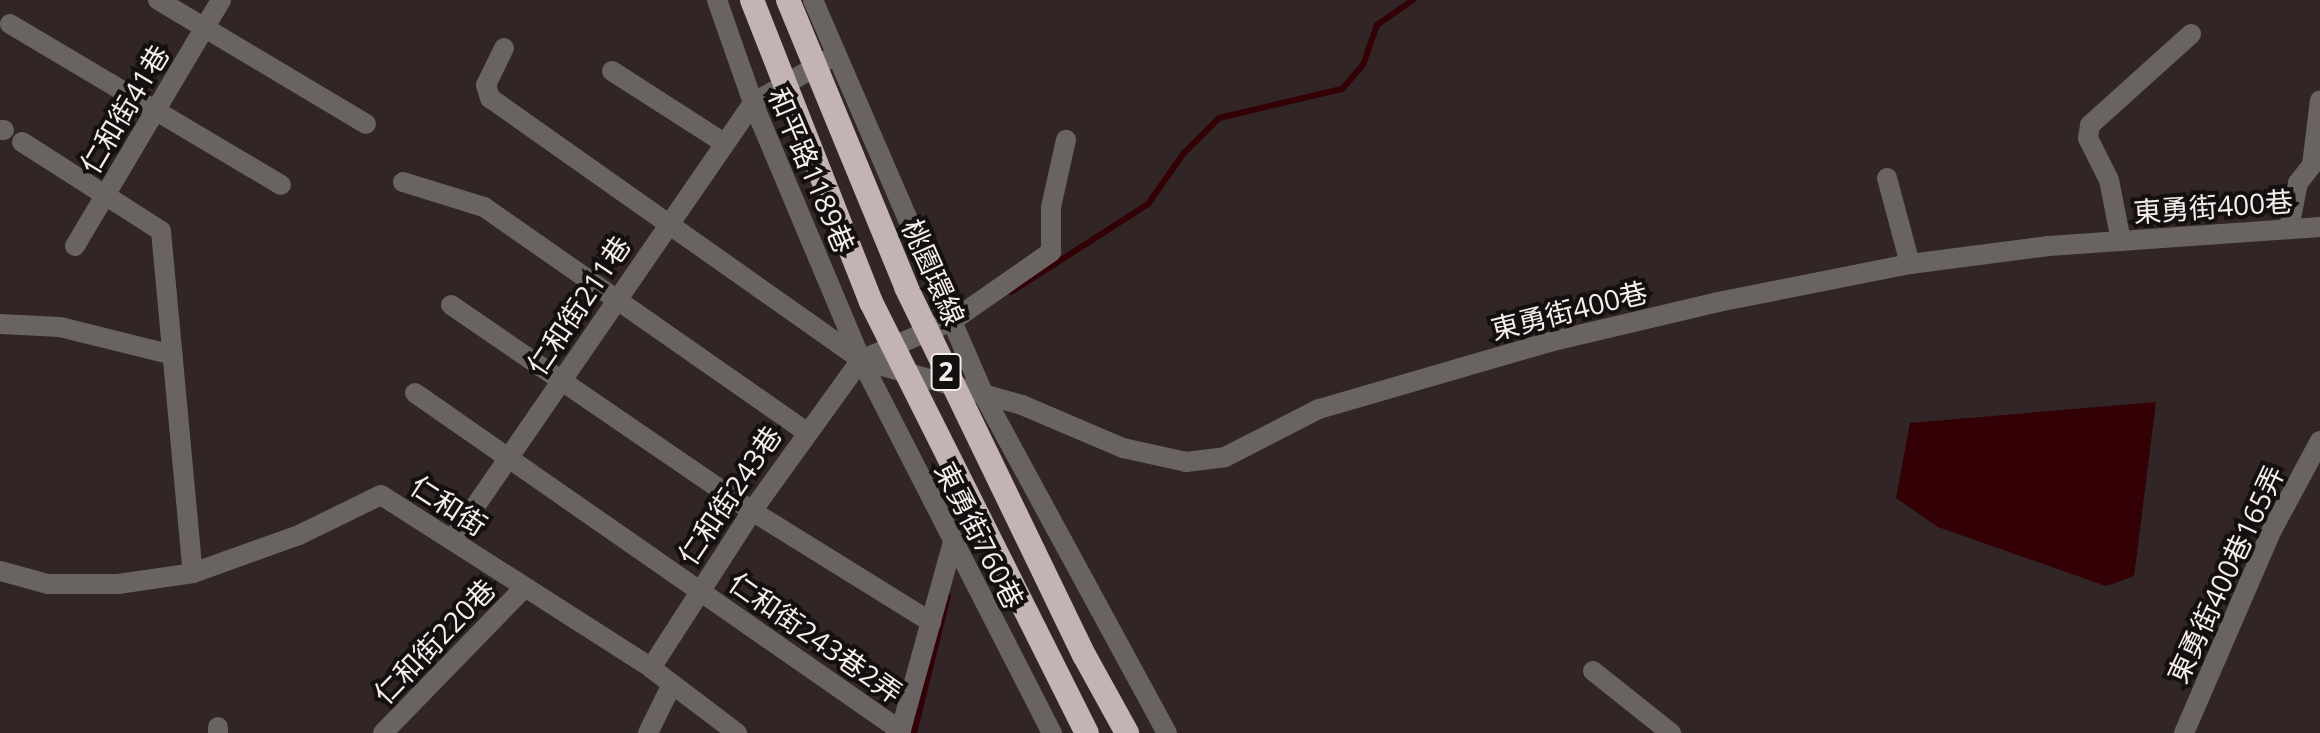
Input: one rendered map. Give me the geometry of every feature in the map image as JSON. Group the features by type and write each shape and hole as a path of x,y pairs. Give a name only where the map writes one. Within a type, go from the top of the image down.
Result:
{"highway":[{"name":"2","path":"752,0 871,302 1087,733"},
{"name":"桃園環線","path":"788,0 906,287 1084,655 1127,733"}],"street":[{"path":"158,0 366,124"},
{"name":"仁和街41巷","path":"75,246 221,0"},
{"name":"和平路1189巷","path":"717,0 753,103 861,360"},
{"path":"813,0 985,398 1167,733"},
{"path":"10,24 281,185"},
{"path":"2121,241 2109,180 2088,138 2090,125 2191,34"},
{"path":"504,48 486,85 490,98 861,360 952,321 1051,252 1051,207 1066,140"},
{"path":"753,103 837,53"},
{"path":"612,71 724,143"},
{"path":"2289,228 2298,183 2312,165 2320,100"},
{"name":"仁和街211巷","path":"452,540 668,222 753,103"},
{"path":"22,142 161,231 193,573"},
{"path":"1887,178 1910,264"},
{"path":"403,182 484,207 806,432"},
{"name":"東勇街400巷","path":"861,360 985,398 1022,405 1123,448 1186,462 1225,457 1319,409 1549,342 1910,264 2121,241 2320,227"},
{"path":"451,305 752,511 931,622"},
{"path":"0,324 60,327 173,355"},
{"name":"仁和街243巷","path":"651,668 752,511 806,432 861,360"},
{"name":"東勇街760巷","path":"861,360 952,545 1052,733"},
{"name":"仁和街243巷2弄","path":"415,393 901,732"},
{"name":"東勇街400巷165弄","path":"2184,733 2272,530 2320,441"},
{"name":"仁和街","path":"0,571 48,584 118,584 193,573 299,535 381,495 651,668 737,733"},
{"path":"901,732 952,545"},
{"name":"仁和街220巷","path":"383,733 524,588"},
{"path":"1593,671 1671,733"},
{"path":"648,733 671,686"}],"shaded area":[{"path":"2156,402 2134,576 2106,586 1938,527 1896,498 1910,423"}],"waterway":[{"path":"1011,292 1148,204 1184,153 1219,118 1342,89 1363,65 1377,25 1413,0"},
{"path":"914,733 948,596"}]}
